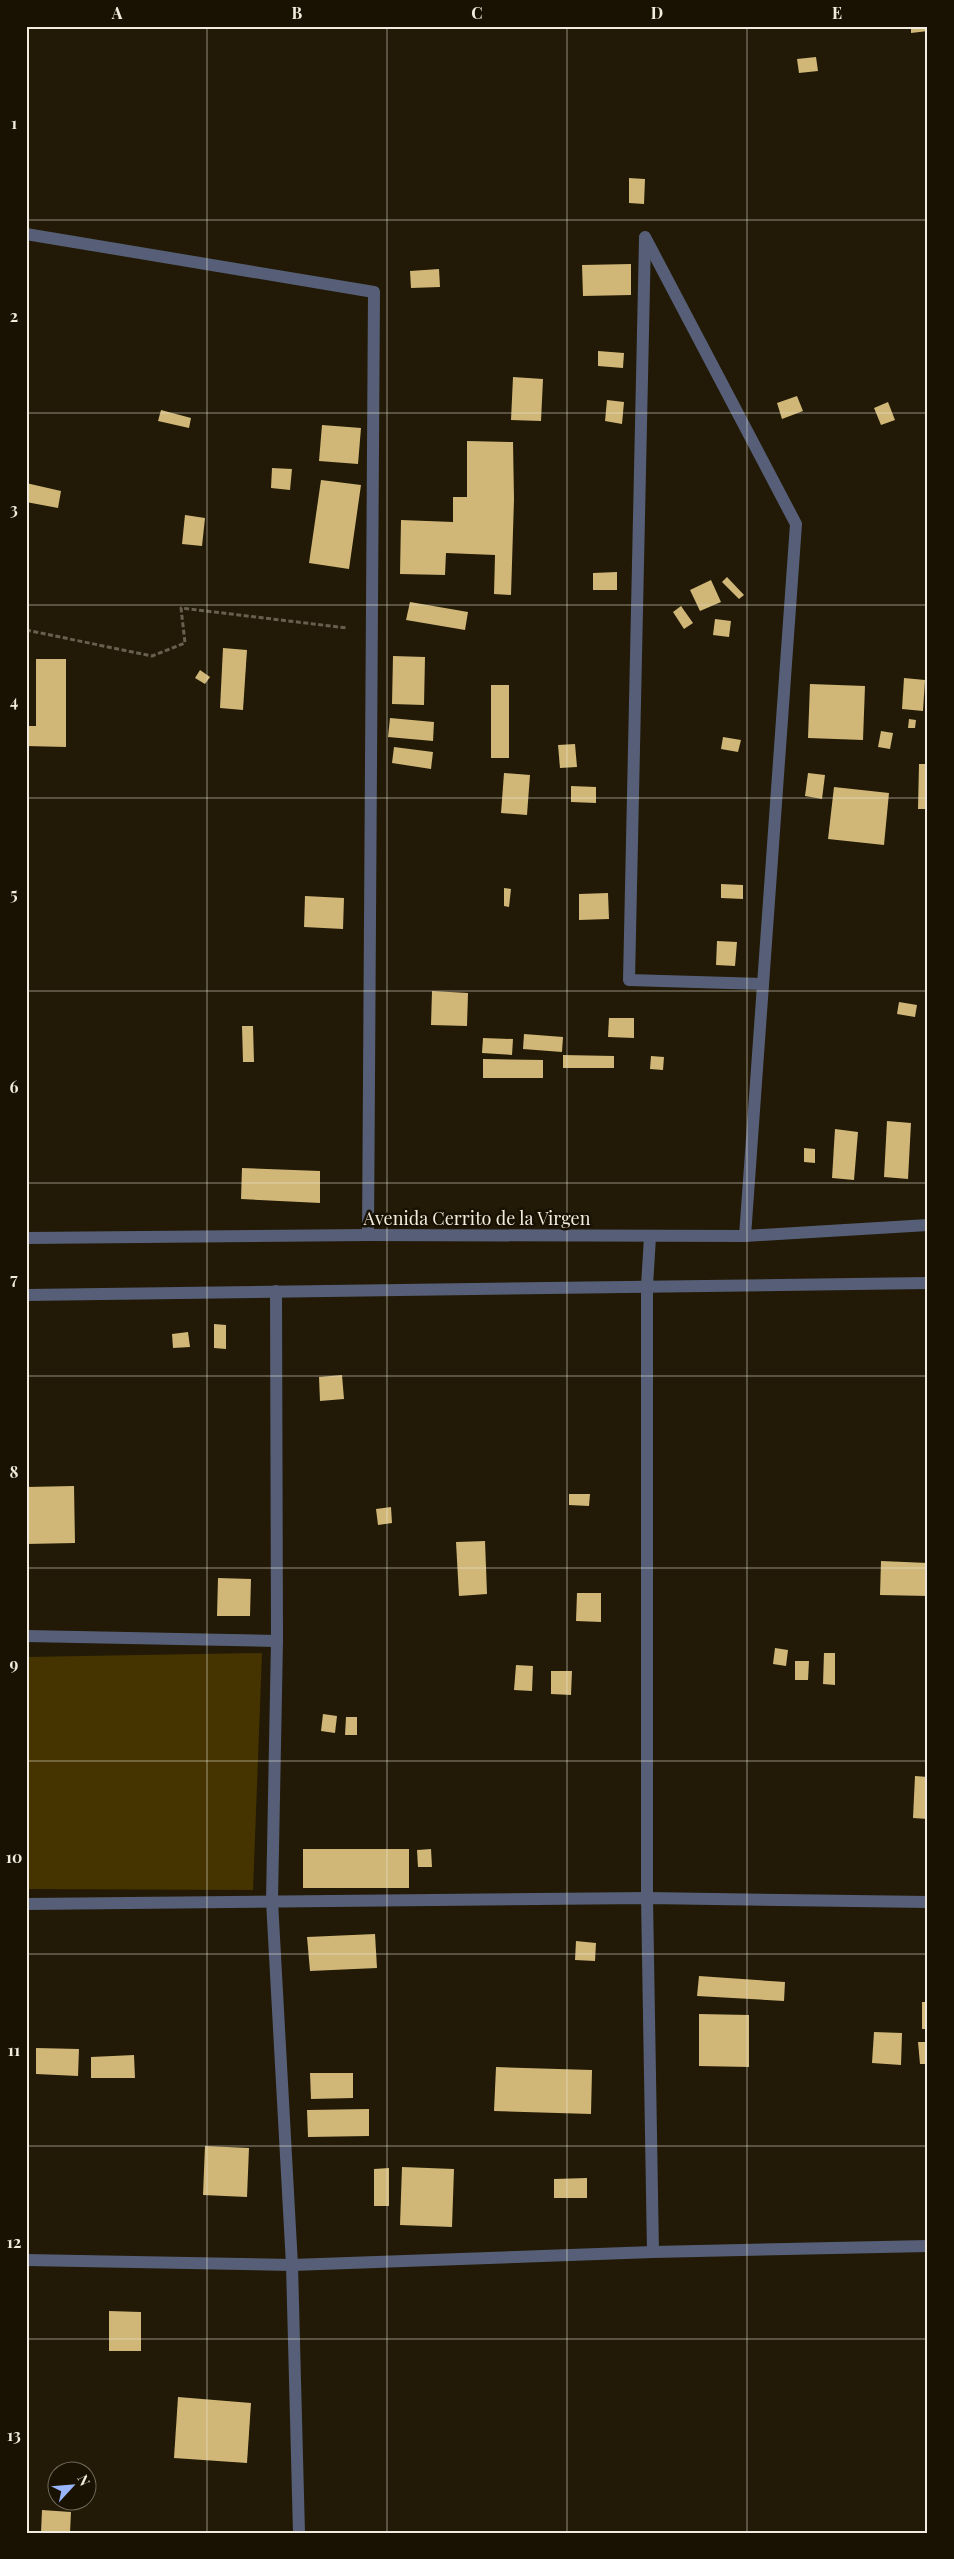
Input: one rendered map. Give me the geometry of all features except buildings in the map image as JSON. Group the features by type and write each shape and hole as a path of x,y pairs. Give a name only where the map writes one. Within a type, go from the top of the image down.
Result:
{"street":[{"path":"26,234 374,292 368,1235"},
{"path":"745,1236 796,524 645,237 629,980 763,984"},
{"name":"Avenida Cerrito de la Virgen","path":"26,1238 368,1235 745,1236 928,1225"},
{"path":"650,1237 647,1286 647,1898 653,2252"},
{"path":"26,1295 928,1284"},
{"path":"276,1291 277,1641 272,1901 292,2265 299,2533"},
{"path":"26,1636 277,1641"},
{"path":"26,1904 647,1898 928,1902"},
{"path":"26,2260 292,2265 653,2252 928,2246"}],"path":[{"path":"26,630 152,656 185,643 181,608 371,631"}],"shaded area":[{"path":"262,1653 253,1890 26,1889 26,1657"}]}
